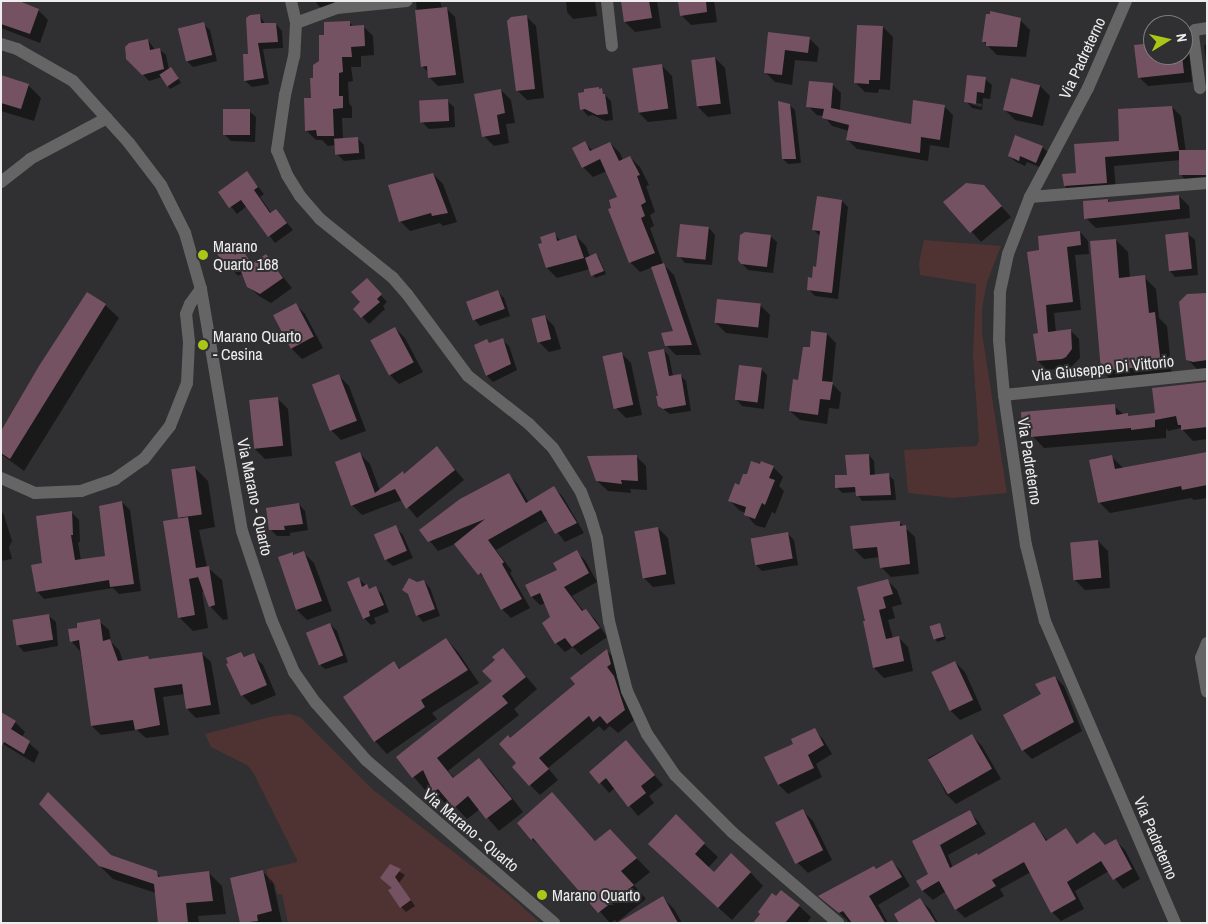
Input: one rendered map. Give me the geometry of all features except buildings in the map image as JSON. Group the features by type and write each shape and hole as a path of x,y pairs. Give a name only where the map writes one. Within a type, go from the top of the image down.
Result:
{"street":[{"path":"291,1 296,23 294,56 285,94 278,150 287,175 300,196 320,219 393,278 408,294 468,376 529,424 553,448 580,492 590,515 597,538 609,620 627,690 647,734 675,775 732,832 838,923"},
{"path":"296,23 337,8 408,1"},
{"path":"606,1 612,46"},
{"name":"Via Padreterno","path":"1126,1 1088,88 1030,198 1008,254 1000,294 999,340 1004,394 1026,545 1045,622 1175,923"},
{"path":"1200,88 1193,34 1195,30 1207,28"},
{"name":"Via Marano - Quarto","path":"1,44 17,49 73,81 107,118 161,185 186,233 201,289 242,531 272,621 294,672 316,704 366,760 554,923"},
{"path":"1,182 30,159 107,118"},
{"path":"1030,198 1207,183"},
{"path":"1,478 34,493 81,491 115,479 144,459 170,426 187,383 189,342 186,314 190,304 201,289"},
{"name":"Via Giuseppe Di Vittorio","path":"1004,394 1207,374"},
{"path":"1207,643 1201,658 1207,691"}],"shaded area":[{"path":"924,240 1001,246 987,282 982,309 982,333 1007,493 953,498 908,493 904,450 976,446 979,441 973,356 976,284 920,275 919,263"},
{"path":"290,714 300,717 372,789 508,894 539,922 288,923 282,894 277,894 275,883 269,884 266,869 297,862 297,860 253,772 247,765 211,747 205,734 274,716"}],"place":[{"name":"Marano Quarto 168","path":"203,255"},
{"name":"Marano Quarto - Cesina","path":"203,345"},
{"name":"Marano Quarto","path":"542,895"}]}
